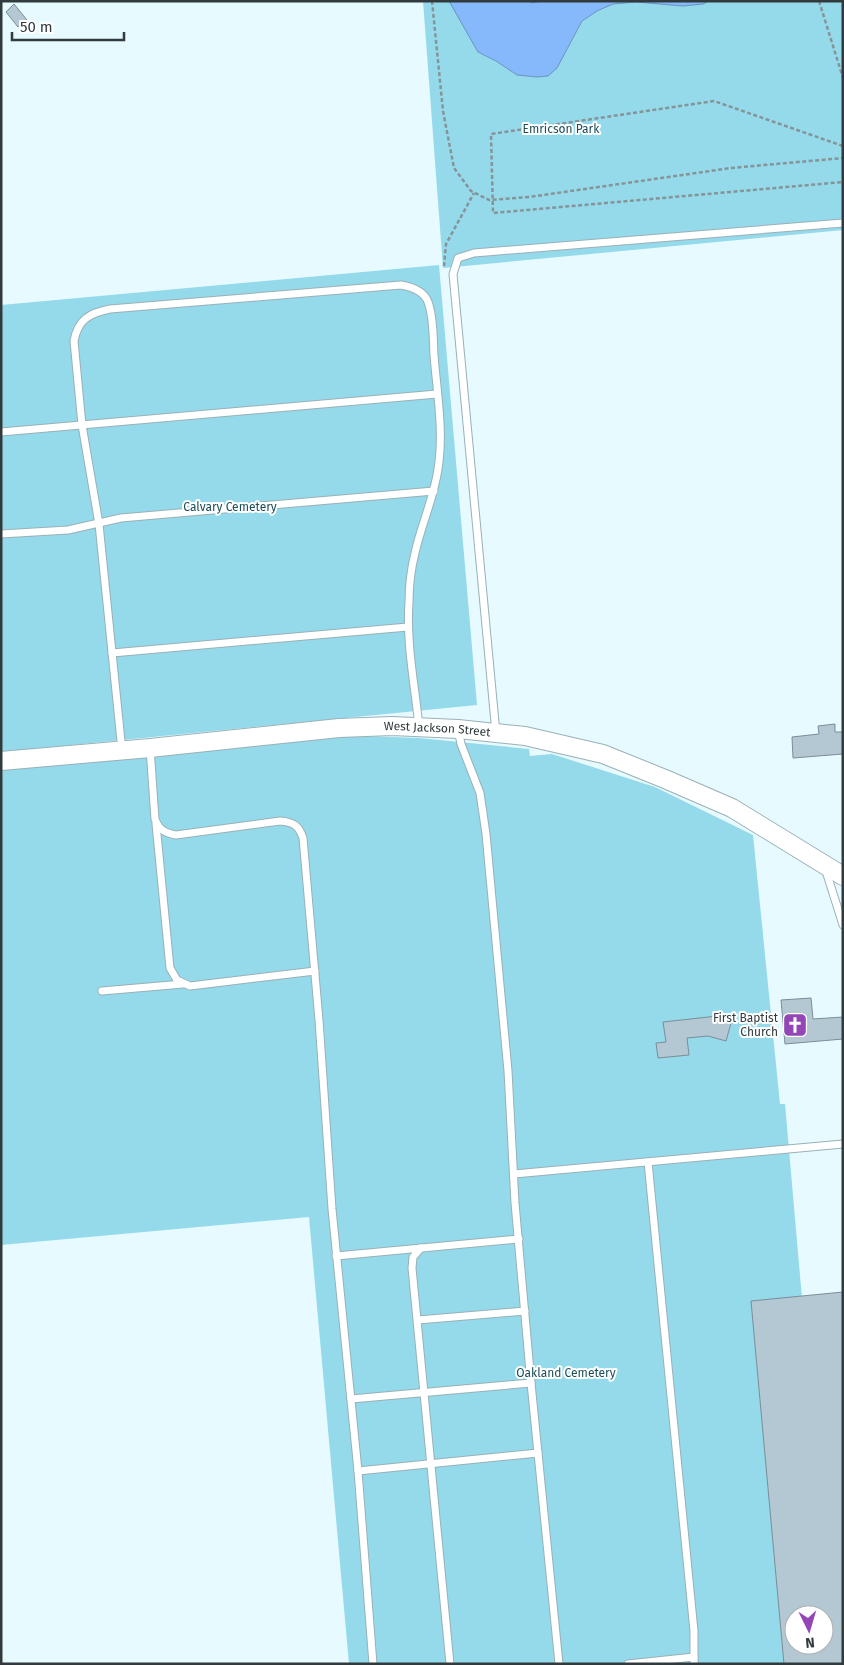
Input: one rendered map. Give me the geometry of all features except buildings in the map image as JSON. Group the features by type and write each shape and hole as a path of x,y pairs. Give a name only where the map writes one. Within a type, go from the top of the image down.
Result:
{"street":[{"name":"West Jackson Street","path":"1,761 122,751 339,728 392,726 458,729 525,736 603,754 732,808 843,876"}],"lane":[{"path":"496,734 453,274 458,258 474,253 843,223"},
{"path":"122,751 99,524 82,425 74,341 76,330 90,315 100,311 120,308 401,285 411,286 424,295 428,302 432,321 441,446 434,490 415,552 411,577 408,627 419,728"},
{"path":"1,432 437,394"},
{"path":"1,534 68,530 122,518 434,490"},
{"path":"112,653 408,627"},
{"path":"458,729 461,744 480,793 485,827 508,1071 514,1174 531,1383 559,1664"},
{"path":"150,748 170,968 177,980 190,986 315,971"},
{"path":"155,819 162,830 168,834 176,835 280,821 289,822 295,824 303,838 336,1256 352,1398 373,1664"},
{"path":"824,864 843,925"},
{"path":"102,991 184,984"},
{"path":"514,1174 843,1144"},
{"path":"628,1664 694,1661 694,1631 648,1162"},
{"path":"336,1256 519,1239"},
{"path":"421,1248 412,1261 450,1664"},
{"path":"418,1320 525,1311"},
{"path":"352,1398 531,1383"},
{"path":"358,1471 538,1453"}],"path":[{"path":"432,1 443,111 454,168 472,191 488,200 529,197 731,168 843,158"},
{"path":"819,1 843,78"},
{"path":"843,146 714,101 490,134 493,213 843,182"}],"green space":[{"name":"Emricson Park","path":"423,1 843,1 843,230 443,268"},
{"name":"Calvary Cemetery","path":"439,265 477,705 1,752 1,305"},
{"name":"Oakland Cemetery","path":"338,735 419,738 529,749 530,756 552,754 655,787 753,835 780,1104 785,1104 829,1605 784,1605 784,1655 833,1655 834,1664 349,1664 309,1217 1,1245 1,769"}],"shaded area":[{"path":"449,1 528,1 531,3 543,1 709,1 703,4 683,6 636,2 613,4 597,11 582,21 557,68 548,76 537,77 517,75 478,52"}],"place":[{"name":"First Baptist Church","path":"795,1025"}]}
